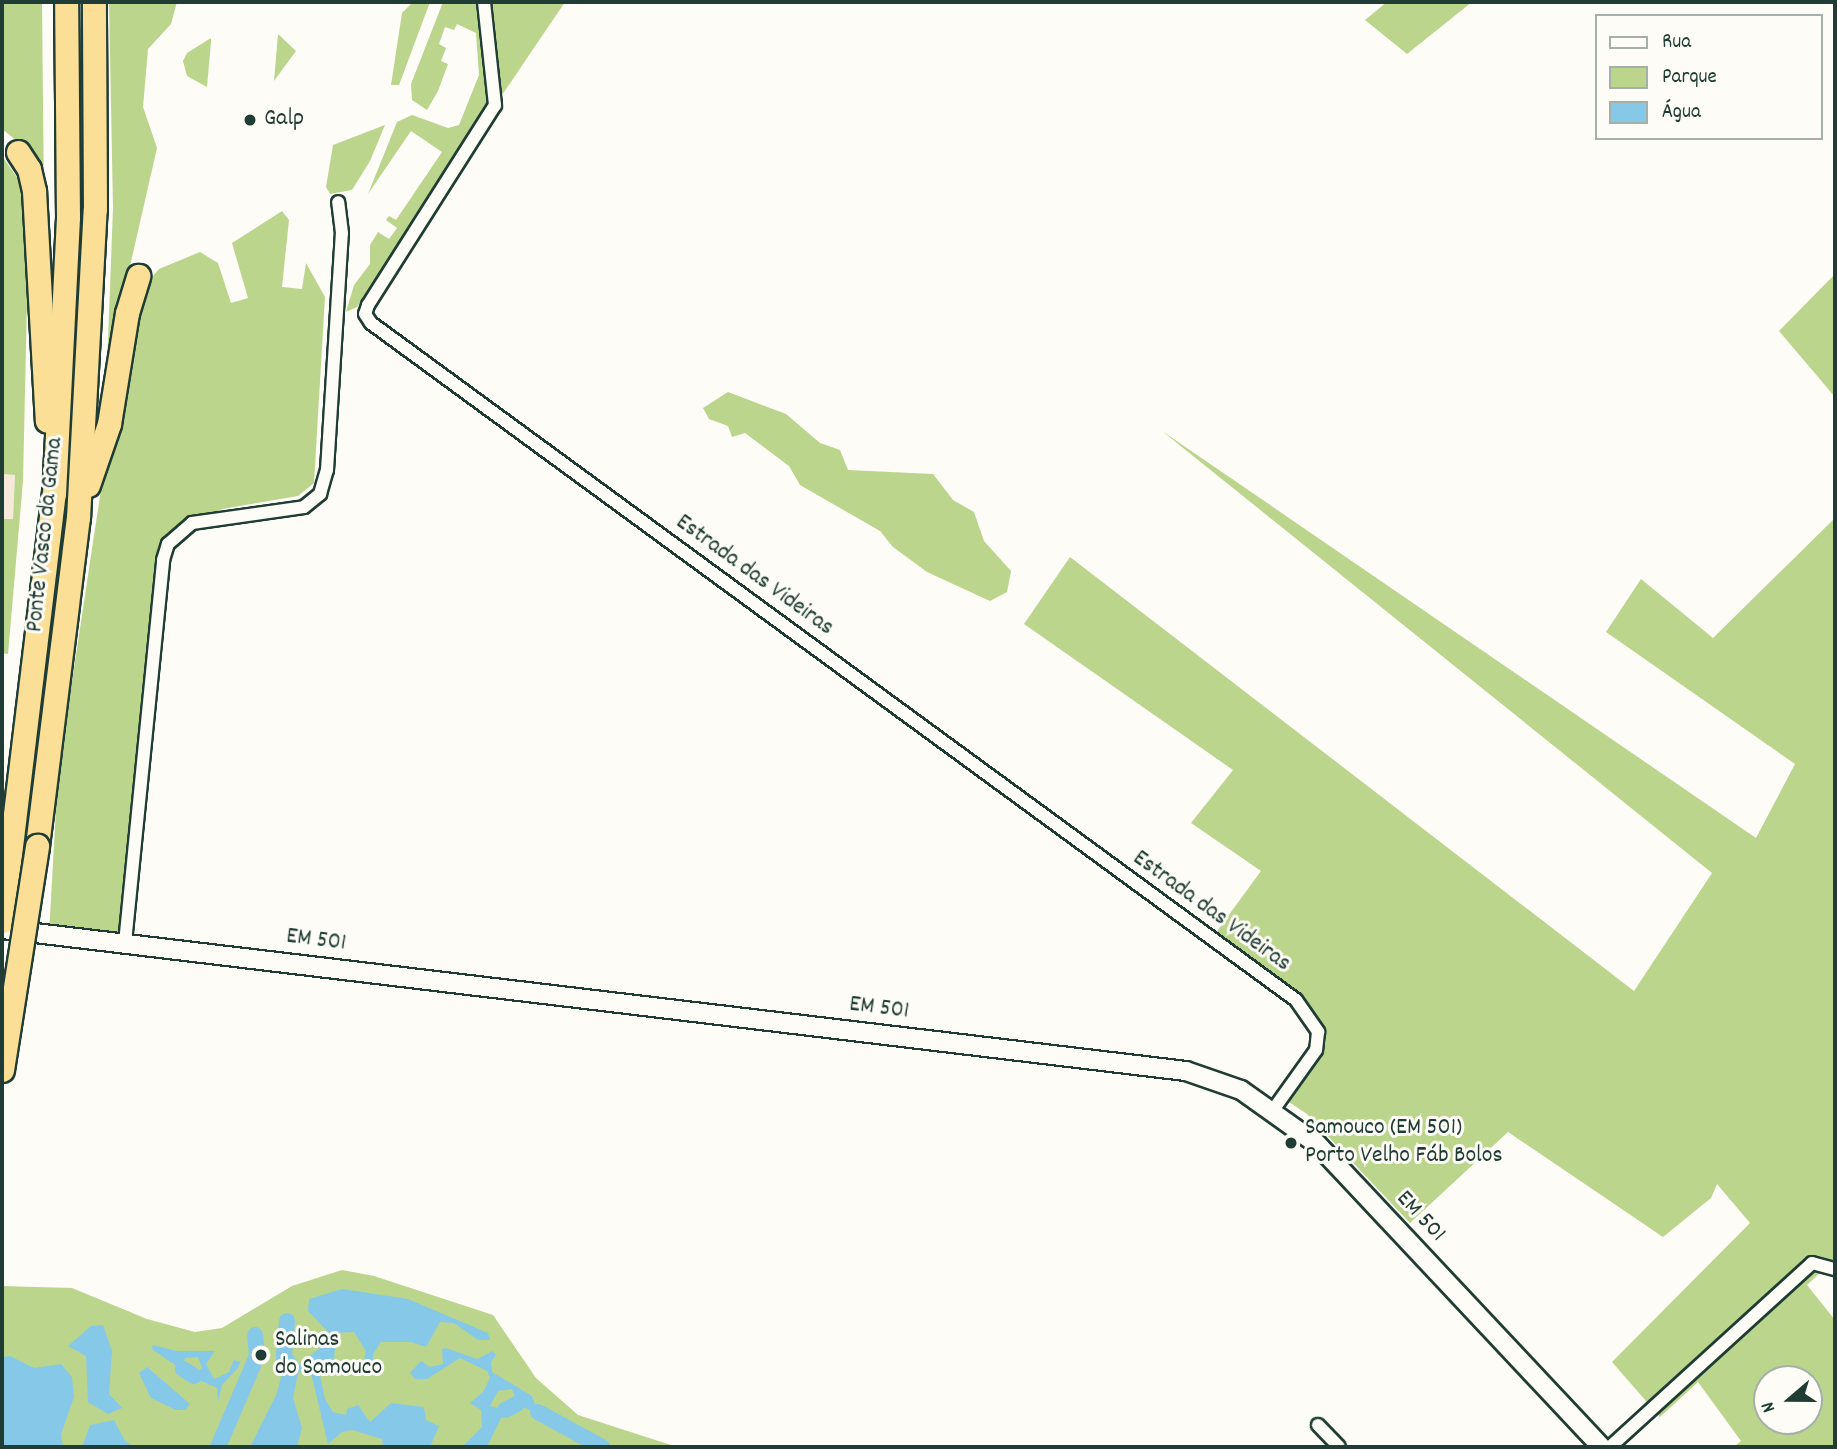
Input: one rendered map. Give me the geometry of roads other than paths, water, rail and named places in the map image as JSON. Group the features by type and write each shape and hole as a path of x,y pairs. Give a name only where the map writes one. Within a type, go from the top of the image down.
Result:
{"highway":[{"name":"Ponte Vasco da Gama","path":"2,921 54,494 68,217 66,2"},
{"name":"Ponte Vasco da Gama","path":"2,1070 37,846 78,518 95,209 94,2"},
{"path":"18,152 34,191 54,494"},
{"path":"78,518 109,424 127,313 138,276"}],"main road":[{"name":"EM 501","path":"2,929 1185,1071 1241,1090 1273,1110 1341,1167 1602,1447"}],"street":[{"name":"Estrada das Videiras","path":"484,2 495,105 365,314 1296,1000 1318,1032 1317,1050 1273,1110"},
{"path":"125,943 163,561 168,544 192,523 303,507 320,494 327,470 342,233 338,202"},
{"path":"1610,1447 1812,1264 1835,1269"},
{"path":"1318,1425 1339,1447"}],"water":[{"path":"342,1289 408,1299 488,1333 490,1340 478,1340 454,1323 440,1322 426,1347 411,1342 381,1342 373,1354 373,1367 354,1376 349,1373 363,1365 366,1351 354,1332 336,1333 334,1361 325,1363 320,1375 325,1399 333,1412 346,1415 347,1409 358,1405 370,1422 391,1403 424,1407 426,1420 439,1426 430,1447 383,1447 382,1439 352,1430 342,1432 328,1444 310,1369 298,1373 293,1398 302,1428 297,1447 250,1447 277,1393 283,1368 302,1363 329,1340 329,1333 308,1311 309,1299"},
{"path":"103,1325 112,1351 109,1394 122,1408 108,1414 88,1402 86,1356 68,1346 91,1326"},
{"path":"153,1345 177,1351 215,1351 206,1364 214,1379 229,1372 234,1360 240,1362 238,1368 222,1385 218,1401 217,1388 193,1377 202,1368 198,1357 185,1358 182,1370 152,1349"},
{"path":"442,1349 477,1359 493,1351 496,1355 491,1362 492,1372 532,1396 538,1412 518,1406 512,1389 498,1391 490,1406 505,1410 487,1447 462,1447 482,1427 481,1410 470,1403 483,1392 490,1378 487,1371 460,1358 427,1379 415,1379 410,1373 421,1361 430,1367 443,1364"},
{"path":"10,1356 34,1368 61,1364 72,1377 74,1397 61,1434 63,1447 2,1447 2,1357"},
{"path":"147,1367 190,1404 185,1410 176,1410 151,1398 139,1373"},
{"path":"114,1420 125,1441 134,1447 82,1447 90,1425"}],"waterway":[{"path":"287,1321 284,1357 291,1366"},
{"path":"218,1447 257,1356 255,1335"},
{"path":"183,1369 194,1376"},
{"path":"505,1410 517,1404"},
{"path":"538,1412 602,1447"}],"place":[{"name":"Galp","path":"250,120"},
{"name":"Samouco (EM 501) Porto Velho Fáb Bolos","path":"1291,1143"},
{"name":"Salinas do Samouco","path":"261,1355"}]}
